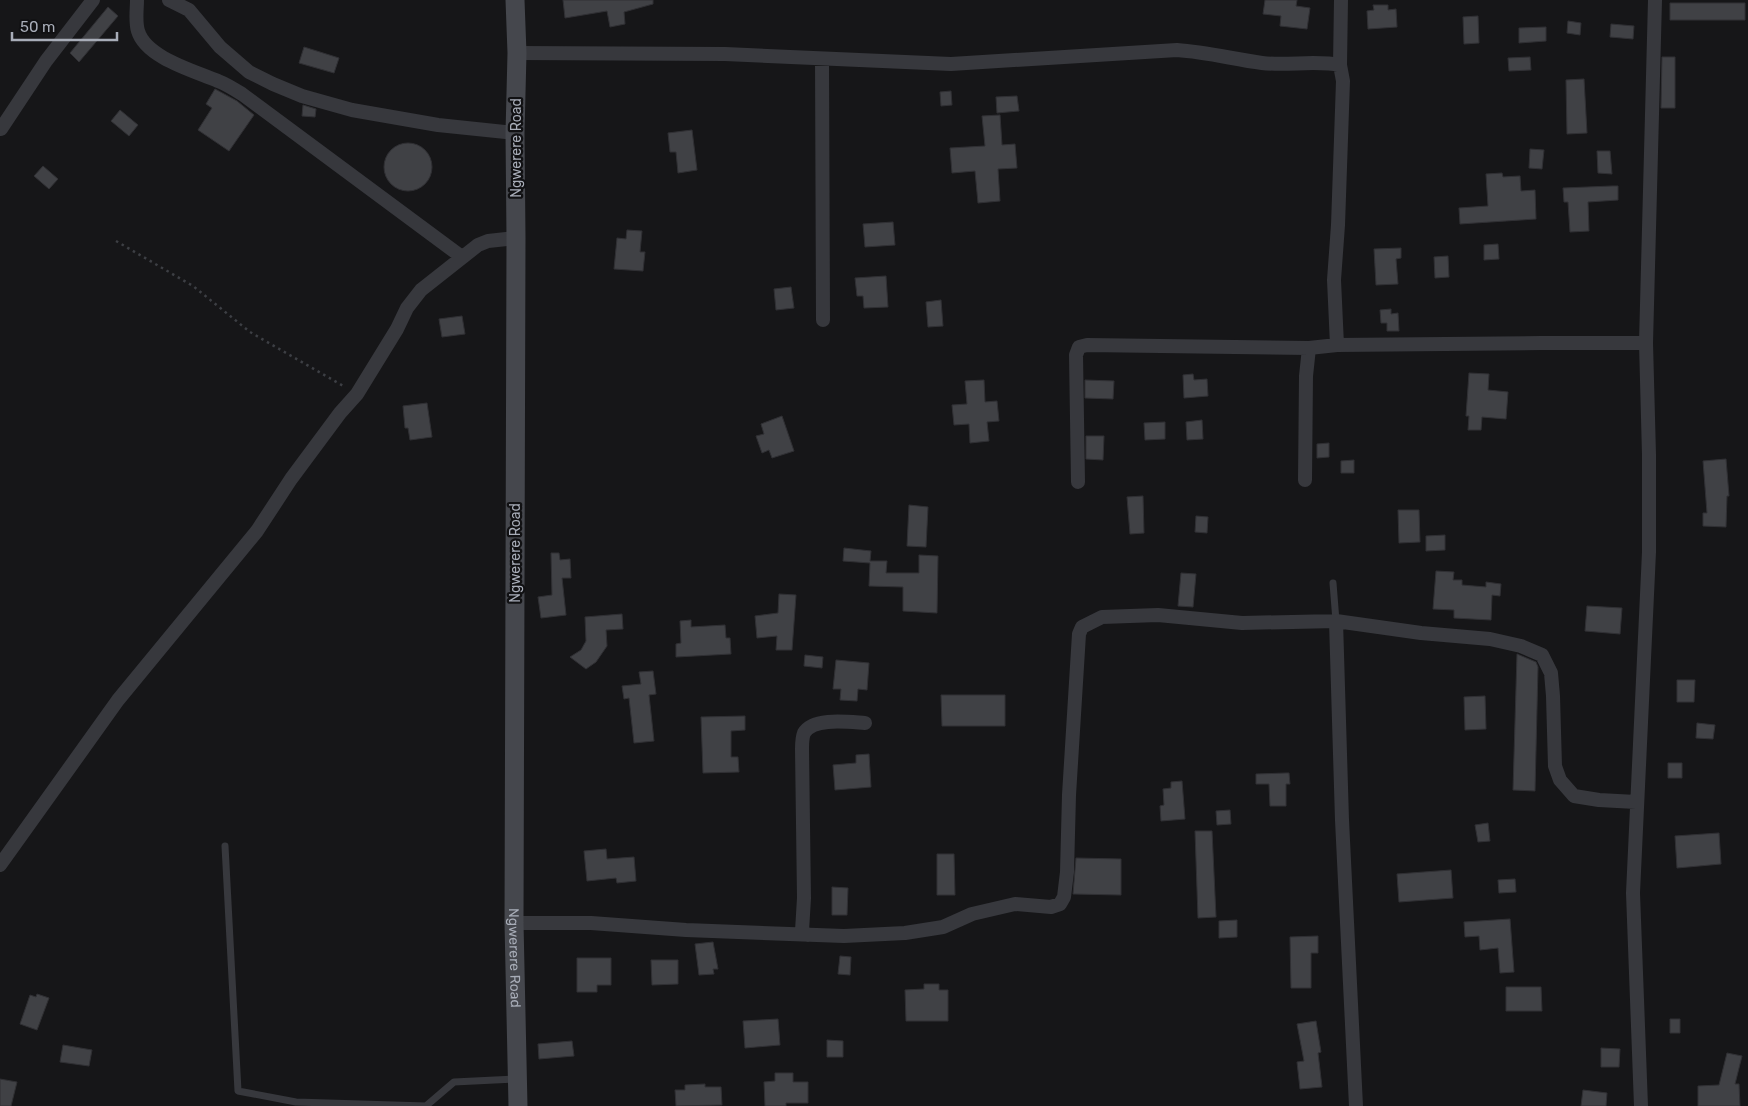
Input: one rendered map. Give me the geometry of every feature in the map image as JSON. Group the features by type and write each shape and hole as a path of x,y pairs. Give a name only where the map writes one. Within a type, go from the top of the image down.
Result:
{"main road":[{"name":"Ngwerere Road","path":"515,0 517,54 515,133 514,923 518,1106"}],"street":[{"path":"1,129 46,61 93,0"},
{"path":"137,0 136,24 141,39 148,46 182,68 218,81 242,94 462,257"},
{"path":"169,0 189,10 220,48 249,72 302,96 352,110 438,125 515,133"},
{"path":"1337,345 1334,280 1338,225 1343,81 1340,65 1341,0"},
{"path":"1641,1106 1634,893 1636,802 1649,552 1646,344 1655,0"},
{"path":"517,54 725,54 951,64 1177,50 1196,51 1263,63 1340,65"},
{"path":"822,59 824,320"},
{"path":"0,865 118,700 257,531 291,479 340,414 358,394 407,308 421,290 478,246 488,241 516,238"},
{"path":"1078,482 1076,355 1078,347 1087,345 1309,348 1337,345 1646,344"},
{"path":"1306,480 1306,376 1309,348"},
{"path":"514,923 591,924 844,936 905,933 943,927 972,914 1015,904 1051,907 1060,904 1064,897 1067,872 1078,634 1082,627 1102,617 1158,614 1242,623 1336,621 1421,633 1490,639 1522,646 1542,655 1551,673 1555,766 1560,780 1574,796 1599,800 1636,802"},
{"path":"1336,621 1342,820 1356,1106"},
{"path":"808,935 802,931 804,889 802,749 804,734 810,726 822,723 864,723"}],"lane":[{"path":"1333,583 1336,621"},
{"path":"225,846 238,1091 296,1102 426,1106 454,1082 517,1079"}],"path":[{"path":"116,241 193,286 250,332 358,394"}],"building":[{"path":"563,0 653,0 653,4 624,12 625,24 610,27 607,11 565,18"},
{"path":"1265,0 1297,0 1296,6 1310,8 1307,29 1280,26 1281,16 1263,14"},
{"path":"1670,3 1745,3 1745,20 1670,20"},
{"path":"1373,5 1388,5 1388,10 1396,9 1397,27 1368,29 1367,11 1374,10"},
{"path":"108,7 118,16 79,62 70,53"},
{"path":"1478,16 1479,43 1464,44 1463,17"},
{"path":"1568,21 1581,23 1580,35 1567,33"},
{"path":"1611,24 1634,26 1633,39 1610,37"},
{"path":"1546,27 1546,41 1519,43 1519,28"},
{"path":"304,47 339,58 334,73 299,63"},
{"path":"1530,57 1531,70 1509,71 1508,58"},
{"path":"1662,57 1675,57 1675,108 1661,108"},
{"path":"1584,79 1587,133 1567,134 1566,80"},
{"path":"215,89 237,101 254,115 229,151 198,130 212,108 206,104"},
{"path":"951,91 952,105 941,106 940,92"},
{"path":"1017,96 1019,111 997,113 996,97"},
{"path":"303,105 316,109 315,117 302,116"},
{"path":"120,110 138,125 129,136 111,121"},
{"path":"1000,115 1002,145 1015,144 1017,168 998,169 1000,201 978,203 975,171 952,173 950,148 985,146 982,116"},
{"path":"692,130 697,170 678,173 676,152 670,152 668,133"},
{"path":"403,143 413,143 425,150 432,162 432,172 425,184 413,191 403,191 395,187 388,180 384,172 384,162 388,154 395,147"},
{"path":"1530,149 1544,150 1542,169 1529,168"},
{"path":"1597,151 1610,151 1612,174 1598,173"},
{"path":"43,166 58,179 49,189 34,176"},
{"path":"1502,173 1503,177 1520,176 1521,191 1535,190 1536,219 1460,224 1459,208 1488,206 1486,174"},
{"path":"1618,186 1618,200 1588,202 1589,231 1570,232 1568,202 1564,202 1563,188"},
{"path":"893,222 895,245 865,247 863,224"},
{"path":"627,230 642,231 640,252 645,252 643,271 614,269 617,238 626,239"},
{"path":"1498,244 1499,259 1484,260 1484,245"},
{"path":"1401,248 1401,258 1396,259 1398,284 1376,285 1374,249"},
{"path":"1448,256 1449,277 1435,278 1434,257"},
{"path":"886,276 888,307 864,308 863,296 857,296 855,278"},
{"path":"791,287 794,308 776,310 774,289"},
{"path":"941,300 943,326 928,327 926,302"},
{"path":"1391,309 1391,314 1398,313 1399,331 1387,331 1387,323 1381,323 1380,310"},
{"path":"462,316 465,334 442,337 439,319"},
{"path":"1469,373 1489,374 1488,390 1508,392 1506,419 1482,417 1481,430 1468,430 1469,416 1466,416"},
{"path":"1193,374 1194,380 1207,379 1208,396 1184,398 1183,375"},
{"path":"984,380 985,402 997,401 999,421 987,422 989,441 970,443 969,424 954,425 952,405 967,404 965,381"},
{"path":"1085,380 1114,381 1113,399 1085,398"},
{"path":"427,403 432,437 410,440 408,428 405,428 403,406"},
{"path":"782,416 794,451 772,458 769,450 762,453 756,436 764,434 761,424"},
{"path":"1202,420 1203,439 1187,440 1186,422"},
{"path":"1165,422 1165,439 1145,440 1144,423"},
{"path":"1086,436 1104,436 1103,460 1086,459"},
{"path":"1329,443 1329,457 1317,458 1317,444"},
{"path":"1726,459 1729,496 1727,496 1726,527 1703,526 1703,513 1707,513 1703,461"},
{"path":"1354,460 1354,473 1341,473 1341,461"},
{"path":"1143,496 1144,533 1130,534 1127,497"},
{"path":"909,505 928,507 926,547 907,546"},
{"path":"1398,510 1419,510 1420,542 1399,543"},
{"path":"1196,516 1208,517 1207,533 1195,532"},
{"path":"1445,535 1445,550 1426,551 1426,536"},
{"path":"844,548 871,551 870,561 887,561 886,573 919,573 919,555 938,556 937,613 903,611 903,587 869,586 870,563 843,561"},
{"path":"551,553 559,553 560,560 570,559 571,578 562,578 566,615 541,618 538,597 552,595"},
{"path":"1436,571 1454,572 1453,580 1462,580 1462,585 1486,587 1486,582 1501,584 1500,596 1492,595 1491,620 1454,618 1454,610 1433,609"},
{"path":"1181,573 1196,574 1193,607 1178,606"},
{"path":"779,594 796,595 792,650 776,650 777,636 757,638 755,616 778,613"},
{"path":"1587,606 1622,608 1620,634 1585,631"},
{"path":"622,614 623,629 606,630 607,646 596,662 586,669 570,657 581,650 586,641 585,617"},
{"path":"691,620 691,627 725,625 726,638 730,638 731,654 676,657 676,644 681,643 680,621"},
{"path":"1517,654 1536,662 1538,667 1535,791 1513,790"},
{"path":"805,655 823,657 822,668 804,666"},
{"path":"836,660 869,663 867,690 858,689 857,701 840,700 841,689 833,689"},
{"path":"653,671 656,694 649,695 654,741 634,743 629,698 624,699 622,686 641,684 639,672"},
{"path":"1677,680 1695,680 1694,702 1677,702"},
{"path":"941,695 1005,695 1005,726 942,726"},
{"path":"1485,696 1486,729 1465,730 1464,697"},
{"path":"745,716 745,730 731,731 731,757 738,757 739,772 703,773 701,717"},
{"path":"1697,723 1715,725 1713,739 1696,738"},
{"path":"869,754 871,787 835,790 833,765 856,763 856,755"},
{"path":"1668,763 1682,763 1682,778 1668,778"},
{"path":"1289,773 1290,784 1286,784 1286,806 1270,806 1269,784 1256,784 1256,774"},
{"path":"1182,781 1185,819 1161,821 1160,806 1164,805 1163,789 1171,788 1171,782"},
{"path":"1230,810 1231,824 1217,825 1216,811"},
{"path":"1488,823 1490,841 1478,842 1475,825"},
{"path":"1195,831 1212,831 1216,917 1198,918"},
{"path":"1719,833 1721,864 1677,868 1675,836"},
{"path":"606,849 607,859 634,857 636,881 617,883 616,878 587,881 584,851"},
{"path":"937,854 954,854 955,895 937,895"},
{"path":"1076,858 1121,859 1121,895 1073,894"},
{"path":"1451,870 1453,898 1399,902 1397,874"},
{"path":"1515,879 1516,892 1499,893 1498,880"},
{"path":"832,887 848,888 847,915 832,915"},
{"path":"1510,919 1514,972 1500,973 1498,948 1480,950 1479,936 1465,937 1464,922"},
{"path":"1237,920 1237,937 1219,938 1219,921"},
{"path":"1318,936 1318,953 1311,953 1311,988 1291,988 1290,937"},
{"path":"713,942 718,969 713,969 714,974 699,975 695,944"},
{"path":"840,956 851,957 850,975 838,974"},
{"path":"577,958 611,958 611,985 597,985 597,992 577,992"},
{"path":"651,960 678,960 678,984 652,985"},
{"path":"924,984 939,984 939,990 948,990 948,1021 906,1021 905,990 924,989"},
{"path":"1506,987 1541,987 1542,1011 1506,1011"},
{"path":"37,994 49,998 37,1030 20,1024 30,995 36,997"},
{"path":"778,1019 780,1045 745,1048 743,1021"},
{"path":"1670,1019 1680,1019 1680,1033 1670,1033"},
{"path":"1316,1021 1321,1052 1318,1053 1322,1087 1300,1089 1297,1062 1304,1061 1297,1024"},
{"path":"827,1040 843,1041 843,1057 827,1057"},
{"path":"572,1041 574,1056 539,1059 538,1044"},
{"path":"63,1045 92,1050 89,1066 60,1062"},
{"path":"1601,1048 1620,1049 1619,1067 1601,1067"},
{"path":"1727,1053 1742,1056 1735,1084 1739,1084 1740,1106 1698,1106 1698,1086 1719,1085"},
{"path":"775,1073 793,1073 793,1082 808,1082 808,1103 786,1103 786,1106 765,1106 764,1082 775,1081"},
{"path":"0,1079 17,1082 11,1106 0,1106"},
{"path":"705,1084 705,1087 721,1087 722,1105 676,1106 675,1090 685,1090 685,1085"},
{"path":"1583,1090 1607,1093 1606,1106 1581,1106"}]}
